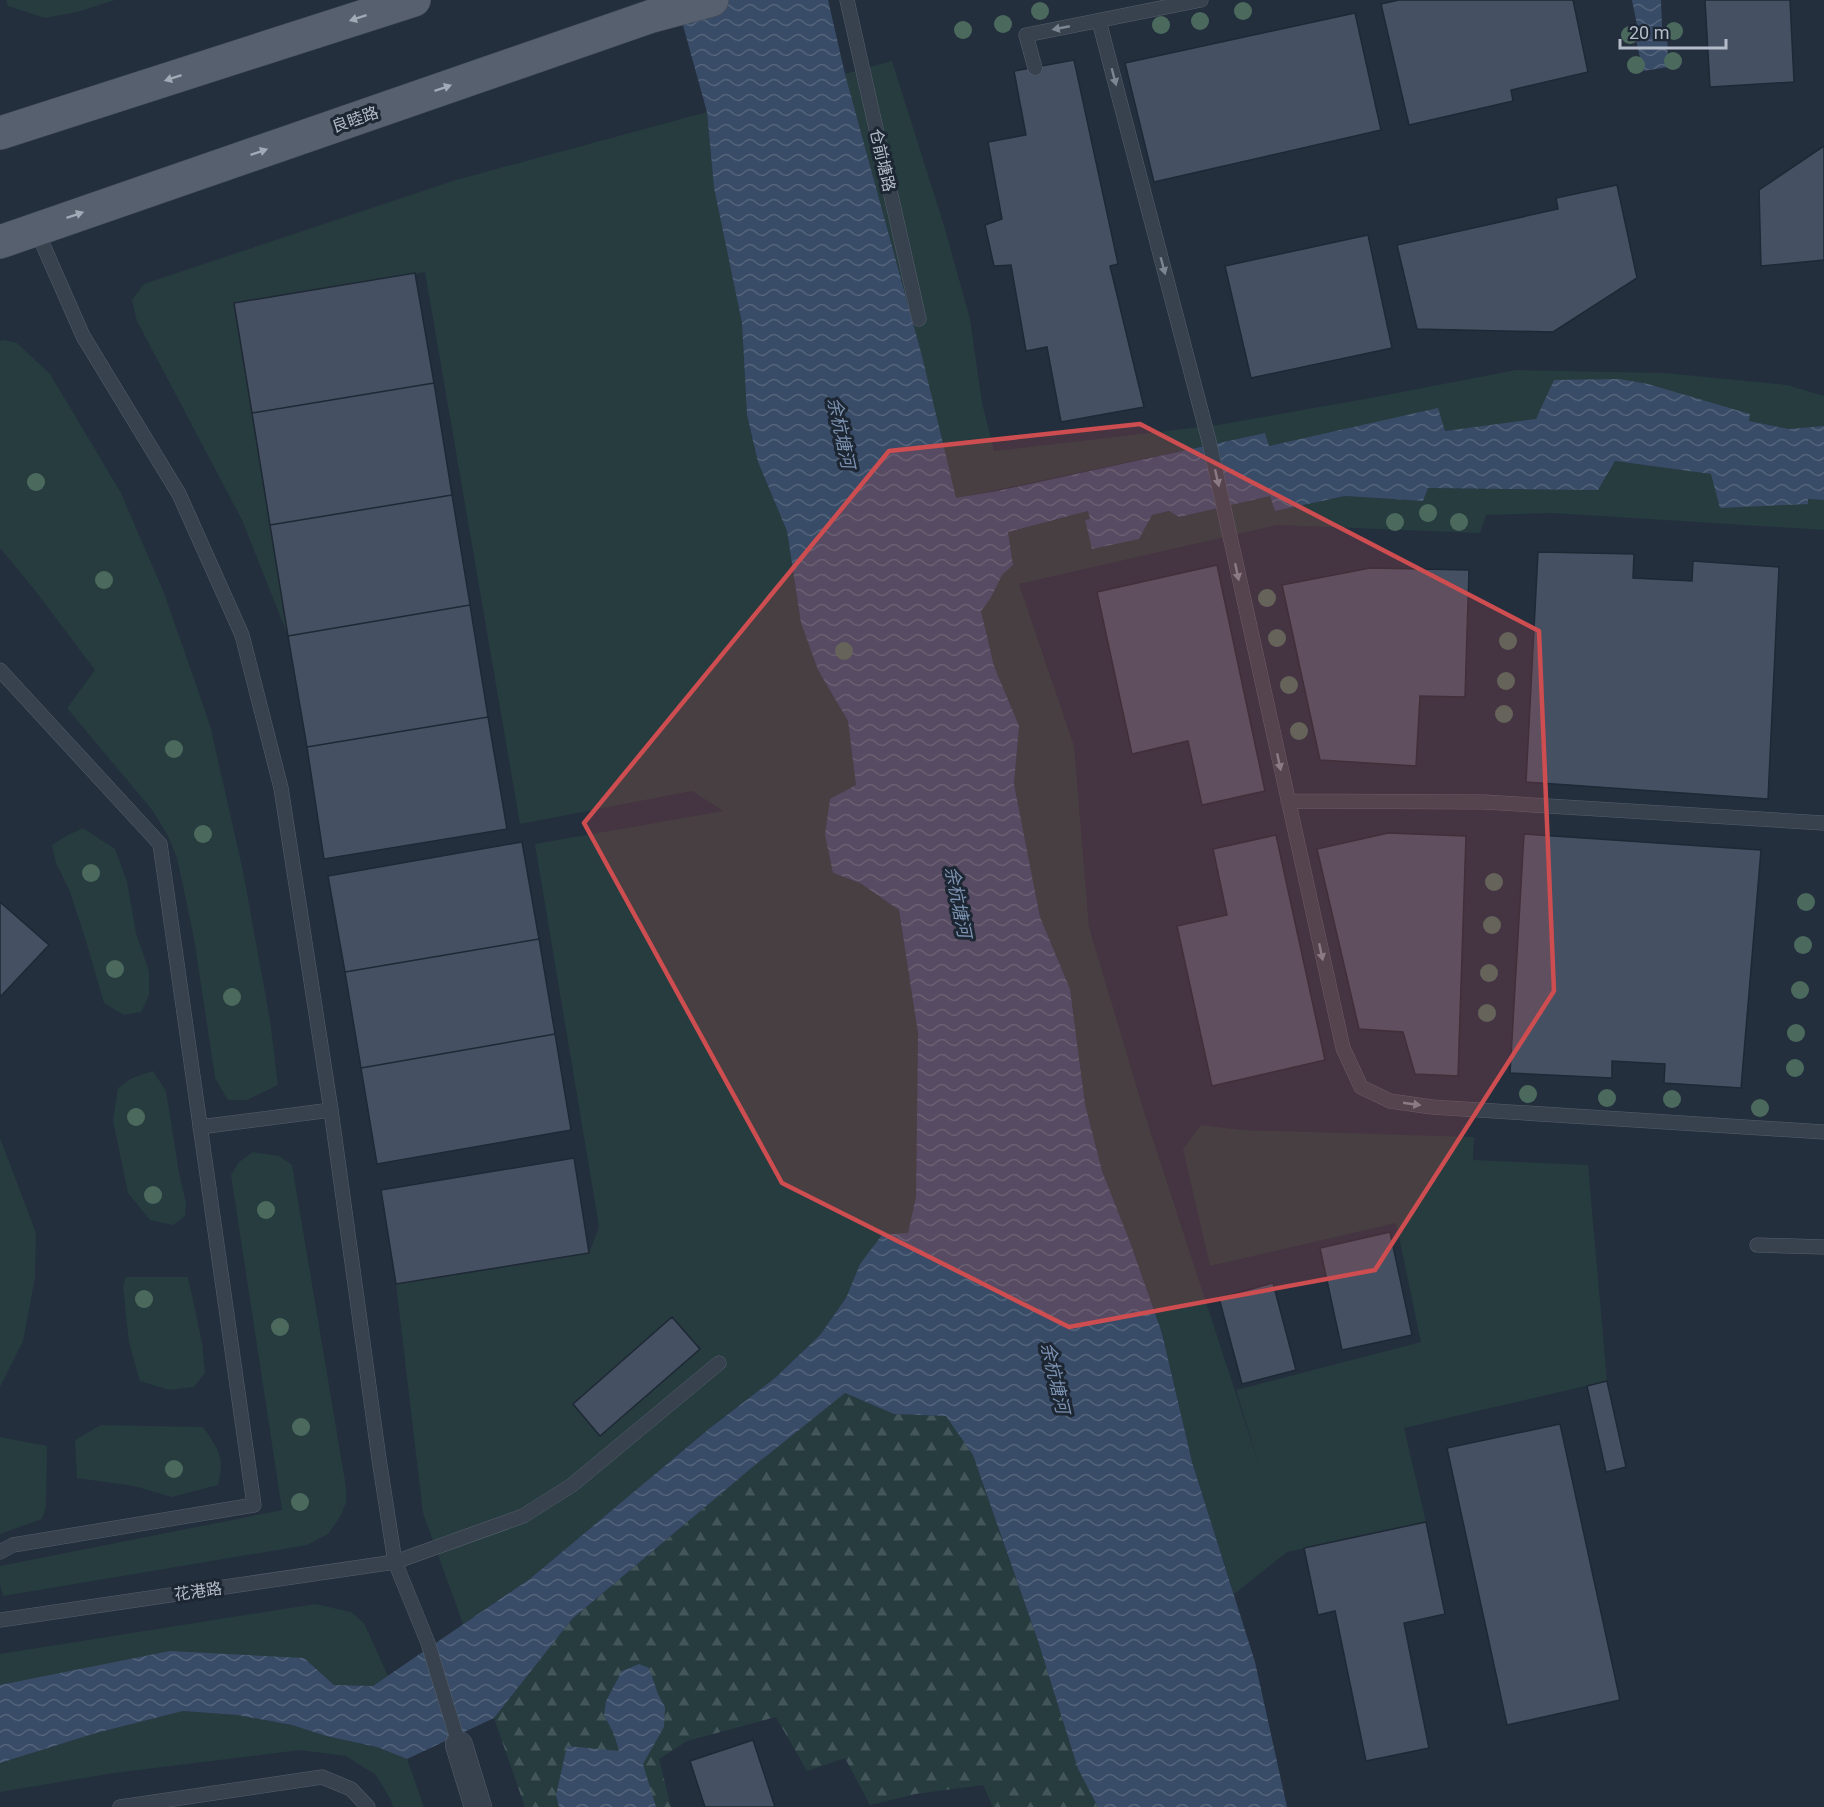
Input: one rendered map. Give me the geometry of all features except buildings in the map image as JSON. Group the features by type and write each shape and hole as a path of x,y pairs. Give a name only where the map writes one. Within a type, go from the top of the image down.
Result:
{"main road":[{"path":"0,133 414,0"},
{"name":"良睦路","path":"0,242 652,16 712,0"}],"street":[{"path":"459,1745 478,1807"}],"lane":[{"name":"仓前塘路","path":"847,0 919,319"},
{"path":"1035,68 1026,35 1201,0"},
{"path":"1099,21 1209,441 1343,1048 1361,1087 1390,1101 1432,1107 1824,1132"},
{"path":"36,229 83,336 179,494 242,635 281,788 331,1110 395,1562 428,1643 459,1745"},
{"path":"0,670 160,844 254,1505 13,1545 0,1552"},
{"path":"1288,801 1484,802 1824,823"},
{"path":"200,1126 331,1110"},
{"path":"1757,1245 1824,1247"},
{"name":"花港路","path":"0,1620 395,1562 523,1516 533,1510 572,1485 718,1363"},
{"path":"120,1807 321,1777 351,1788 368,1807"}],"highlighted area":[{"path":"1140,424 1539,631 1554,991 1375,1270 1069,1327 782,1183 584,823 889,451"}],"green space":[{"path":"6,0 115,0 77,12 45,18 8,6"},
{"path":"892,61 945,229 970,319 982,403 994,451 1218,425 1516,370 1664,373 1787,385 1824,396 1824,426 1789,429 1749,421 1750,414 1537,420 1445,431 1438,409 1269,446 1265,433 955,499 922,356 845,74"},
{"path":"707,112 714,188 742,323 747,416 758,462 787,531 801,623 818,670 848,721 856,785 825,835 833,873 860,883 899,910 918,1033 916,1197 908,1233 860,1264 846,1298 820,1335 775,1378 716,1423 531,1578 463,1624 423,1513 396,1284 589,1253 599,1227 535,844 723,811 692,791 520,824 425,272 235,307 288,636 242,520 137,321 132,300 144,284 456,180"},
{"path":"0,341 17,343 50,374 121,493 164,593 210,725 243,871 270,1020 278,1085 247,1100 228,1100 215,1078 194,938 177,858 168,836 153,811 67,708 95,670 0,548"},
{"path":"1615,461 1712,474 1808,504 1807,499 1824,500 1824,530 1553,513 1486,515 1480,533 1277,525 1019,584 1074,746 1089,927 1146,1118 1261,1471 1236,1390 1421,1342 1396,1223 1210,1266 1183,1149 1201,1125 1242,1130 1474,1137 1473,1160 1588,1165 1607,1381 1404,1428 1426,1522 1287,1552 1234,1594 1192,1462 1162,1332 1102,1171 1085,1104 1070,989 1040,917 1014,784 1019,726 994,666 981,611 1002,575 1013,565 1008,532 1089,511 1090,519 1086,520 1152,515 1169,511 1179,517 1270,496 1275,511 1345,496 1423,501 1428,488 1598,490"},
{"path":"83,828 115,849 127,882 136,933 149,971 149,995 141,1012 124,1015 104,1003 70,892 56,863 52,845"},
{"path":"153,1071 166,1091 186,1203 185,1216 173,1225 150,1220 128,1193 113,1121 118,1088 132,1078"},
{"path":"0,1138 36,1233 35,1277 23,1341 0,1387"},
{"path":"253,1152 279,1156 292,1165 346,1487 346,1503 340,1517 328,1534 307,1545 3,1596 0,1566 282,1510 231,1175 239,1162"},
{"path":"126,1277 188,1277 202,1342 205,1373 194,1387 169,1390 140,1381 129,1343 123,1286"},
{"path":"844,1393 894,1414 947,1416 973,1455 1038,1641 1078,1769 1098,1807 993,1807 983,1785 915,1794 870,1805 845,1758 807,1771 776,1717 687,1741 659,1759 671,1807 525,1807 494,1718 572,1619"},
{"path":"101,1425 203,1427 221,1460 218,1485 172,1497 134,1486 77,1478 75,1440"},
{"path":"0,1437 47,1446 46,1506 42,1519 0,1534"},
{"path":"315,1604 351,1612 364,1623 388,1676 373,1686 334,1685 304,1658 39,1678 0,1685 0,1654"},
{"path":"183,1711 237,1715 292,1725 326,1736 377,1747 407,1759 424,1807 393,1807 376,1775 346,1756 300,1750 114,1773 0,1792 0,1763 96,1733"}],"water":[{"name":"余杭塘河","path":"676,0 828,0 845,74 922,356 956,498 1265,433 1269,446 1438,408 1445,431 1536,419 1554,380 1619,379 1648,384 1750,414 1749,421 1789,429 1824,426 1824,500 1808,499 1808,504 1720,508 1711,474 1615,461 1598,490 1428,488 1423,501 1345,496 1275,511 1270,496 1179,517 1169,511 1152,515 1139,539 1092,549 1085,520 1090,519 1088,511 1008,532 1013,565 1002,575 981,611 994,666 1019,726 1014,784 1040,917 1070,989 1085,1104 1102,1171 1162,1333 1192,1462 1255,1662 1287,1807 1098,1807 1078,1769 1038,1641 973,1455 946,1416 894,1414 845,1393 755,1465 572,1619 494,1718 407,1759 377,1747 326,1736 292,1725 237,1715 183,1711 96,1733 0,1763 0,1685 170,1651 304,1658 334,1685 373,1686 531,1578 710,1428 775,1378 820,1335 846,1298 860,1264 882,1235 908,1233 916,1197 918,1033 899,910 860,883 833,873 825,835 830,799 856,785 848,721 818,670 801,623 787,531 758,462 747,415 742,323 714,188 707,112"},
{"path":"1632,0 1661,0 1662,27 1667,27 1668,67 1643,71 1634,31 1638,30"},
{"path":"639,1664 649,1668 665,1707 664,1727 643,1764 656,1807 559,1807 556,1795 567,1746 619,1751 614,1734 604,1715 606,1701 622,1671"}]}
